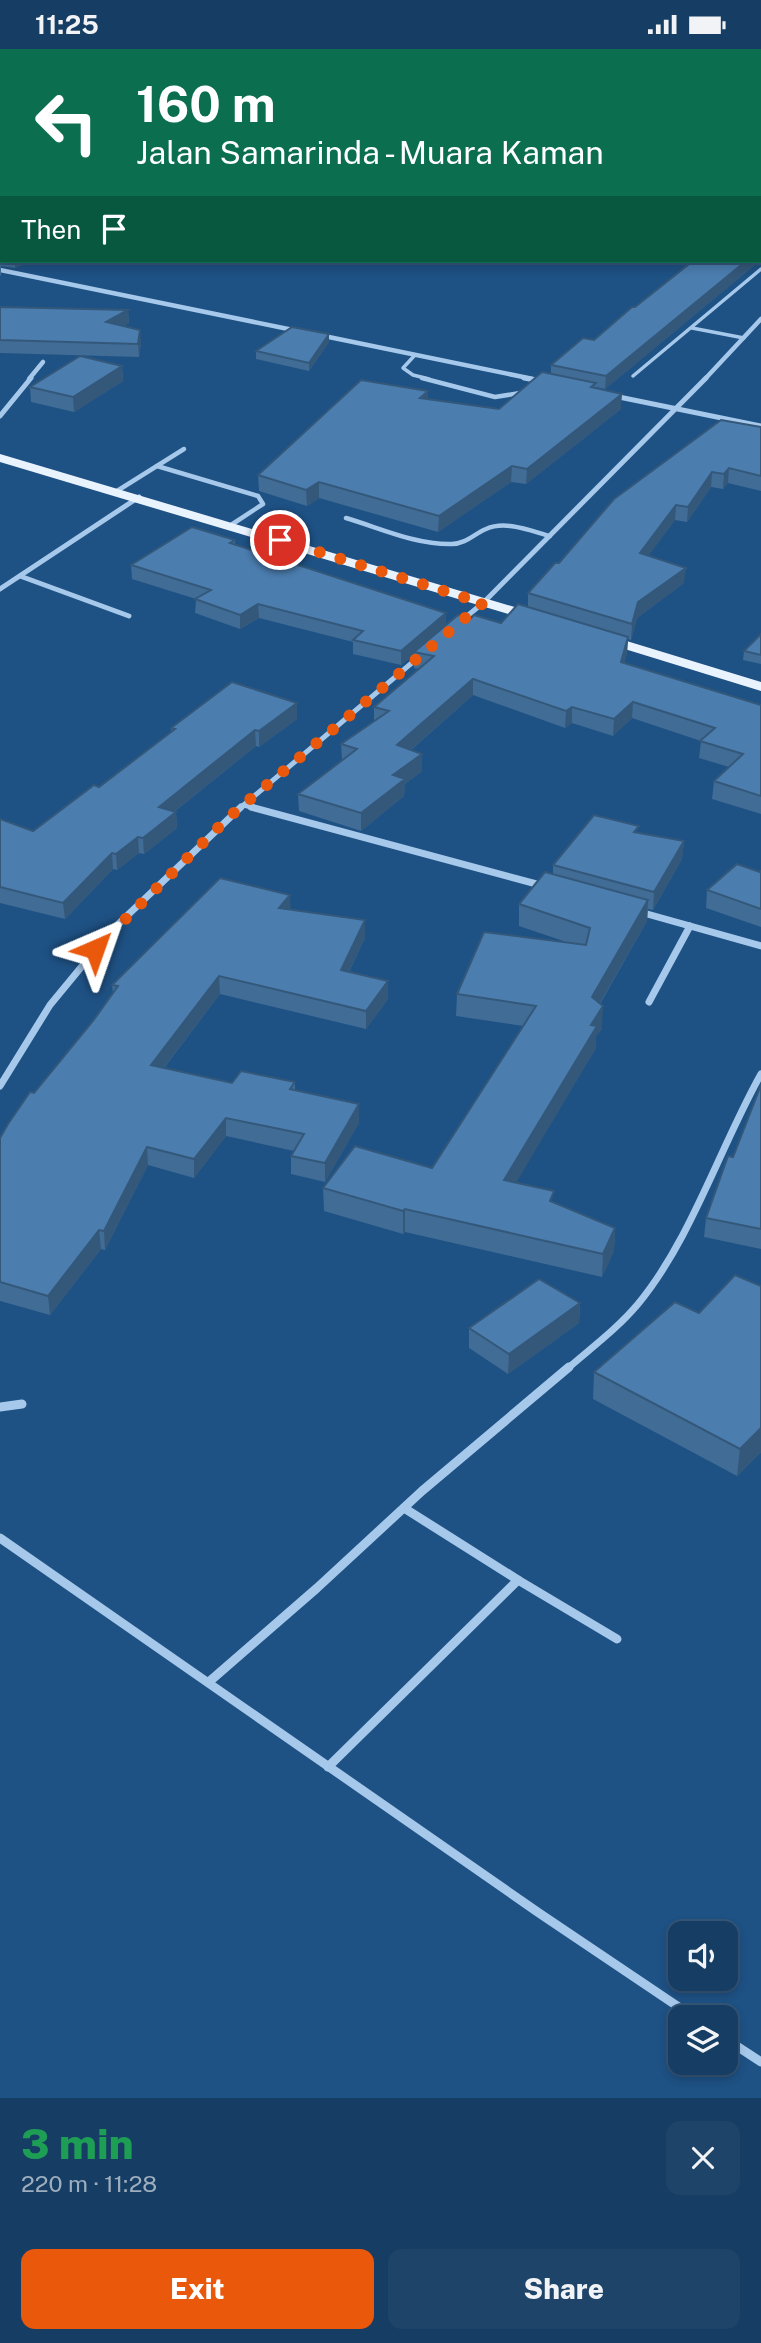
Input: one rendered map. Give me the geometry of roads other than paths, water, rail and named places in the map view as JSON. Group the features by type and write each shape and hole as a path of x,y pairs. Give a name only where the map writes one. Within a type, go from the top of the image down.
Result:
{"main road":[{"path":"0,458 139,497 550,622"},
{"path":"590,634 761,687"}],"street":[{"path":"0,270 542,381"},
{"path":"452,629 483,603 677,409 761,319"},
{"path":"0,416 43,362"},
{"path":"610,395 761,426"},
{"path":"0,589 139,497"},
{"path":"20,576 129,616"},
{"path":"0,1086 50,1005 111,932 244,805 431,647"},
{"path":"244,805 554,889"},
{"path":"635,911 761,946"},
{"path":"649,1002 690,926"},
{"path":"210,1681 404,1508 638,1306 688,1222 761,1073"},
{"path":"0,1407 22,1404"},
{"path":"404,1508 617,1639"},
{"path":"0,1538 676,2005"},
{"path":"328,1767 518,1580"},
{"path":"738,2047 761,2062"}],"lane":[{"path":"633,376 761,269"},
{"path":"692,328 744,338"},
{"path":"415,355 403,368 413,375 495,397 512,396 526,391"},
{"path":"534,386 542,381"},
{"path":"117,491 184,449"},
{"path":"157,466 258,496 263,504 231,525"},
{"path":"346,518 430,541 452,544 468,541 492,527 514,527 550,536"}]}
